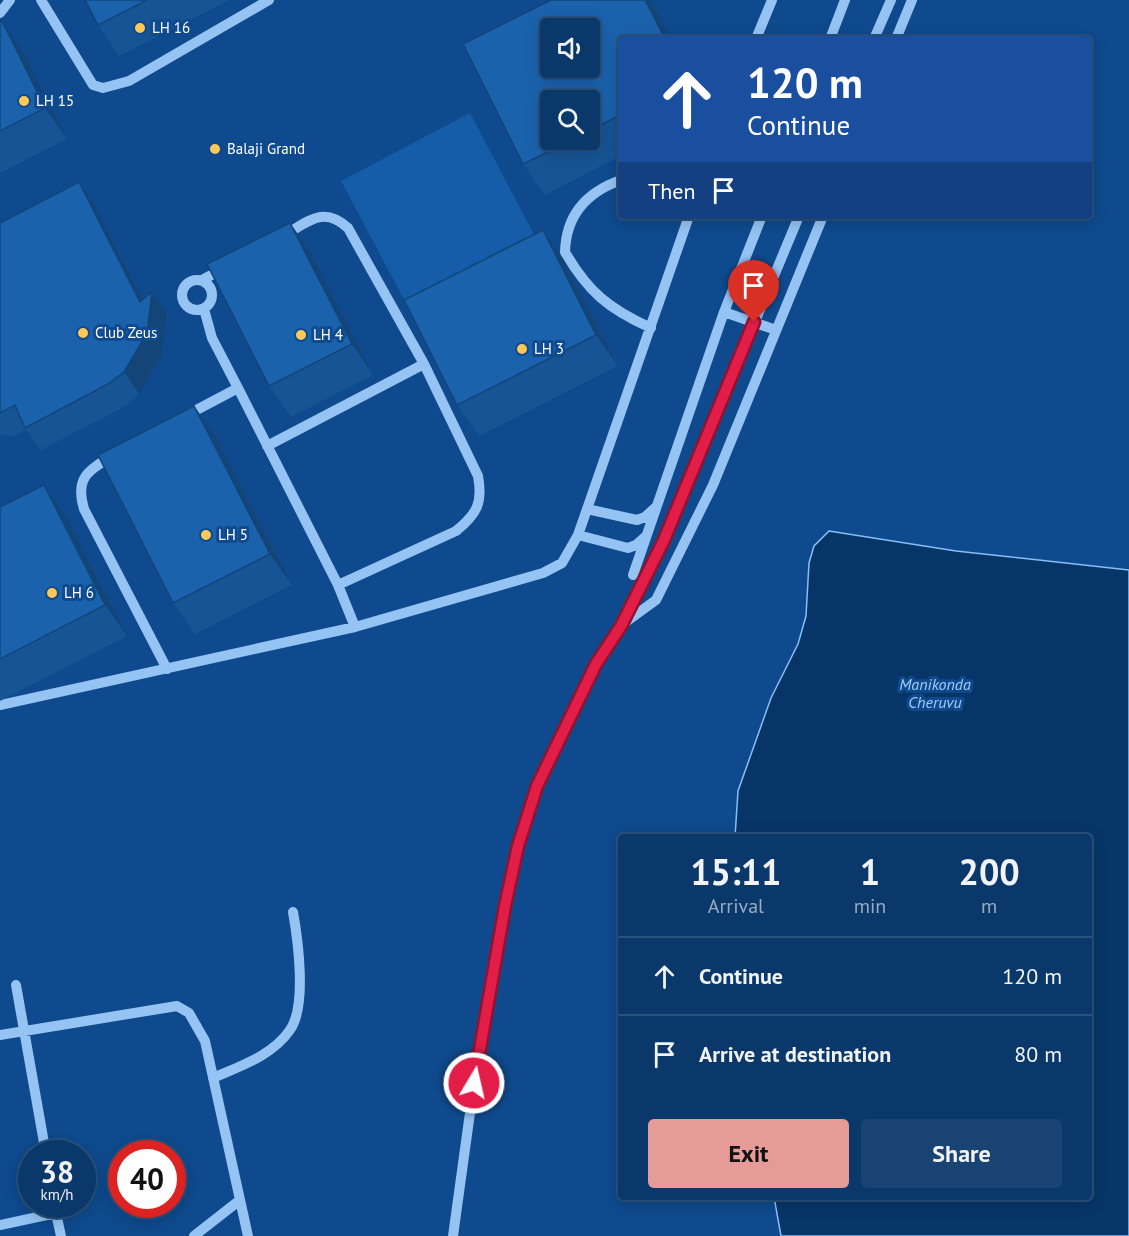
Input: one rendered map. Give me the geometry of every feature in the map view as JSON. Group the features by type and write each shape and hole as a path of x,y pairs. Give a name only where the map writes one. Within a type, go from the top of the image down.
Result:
{"street":[{"path":"0,13 10,0"},
{"path":"41,0 93,85 103,88 129,81 269,0"},
{"path":"757,36 772,0"},
{"path":"831,36 845,0"},
{"path":"875,36 891,0"},
{"path":"897,36 912,0"},
{"path":"618,181 602,186 588,196 577,210 568,229 565,252 588,288 605,303 621,314 651,327"},
{"path":"271,243 320,215 331,216 340,221 360,246 424,364 478,476 482,494 472,518 456,531 338,585"},
{"path":"0,705 355,627 553,569 562,563 578,535 688,219"},
{"path":"633,575 724,312 761,219"},
{"path":"453,1236 477,1062 518,846 537,786 596,664 621,626 664,540 798,219"},
{"path":"621,626 656,600 713,485 822,219"},
{"path":"202,280 212,291 211,301 204,309 189,309 181,296 187,283 202,280 231,264"},
{"path":"204,309 212,338 338,585 355,627"},
{"path":"724,312 776,330"},
{"path":"267,446 424,364"},
{"path":"177,421 238,388"},
{"path":"126,449 95,465 83,479 79,491 84,508 167,669"},
{"path":"587,509 637,520 645,517 658,506"},
{"path":"578,535 628,548 636,545 647,535"},
{"path":"213,1078 260,1057 273,1048 291,1029 298,1005 298,940 293,912"},
{"path":"16,985 44,1140"},
{"path":"0,1035 24,1029 177,1006 189,1013 201,1032 248,1236"},
{"path":"194,1236 240,1200"},
{"path":"0,1225 24,1218"},
{"path":"57,1218 61,1236"}],"shaded area":[{"path":"470,113 537,240 408,307 341,181"}],"water":[{"name":"Manikonda Cheruvu","path":"829,531 956,551 1129,570 1129,1236 781,1236 775,1200 1092,1200 1092,834 735,834 738,791 771,698 798,644 806,616 809,563 814,546"}],"building":[{"path":"85,0 147,0 98,25"},
{"path":"551,0 645,0 663,36 618,36 618,116 600,125 600,90 540,90 540,150 552,150 523,164 463,44"},
{"path":"2,21 45,108 0,131 0,22"},
{"name":"Club Zeus","path":"79,182 140,302 152,292 147,333 124,372 108,384 25,428 15,405 0,413 0,223"},
{"name":"LH 4","path":"290,223 352,344 269,386 207,264"},
{"name":"LH 3","path":"543,230 596,335 457,405 404,300"},
{"name":"LH 5","path":"194,406 270,554 173,603 98,455"},
{"name":"LH 6","path":"44,485 105,605 0,659 0,507"}],"place":[{"name":"LH 16","path":"140,28"},
{"name":"LH 15","path":"24,101"},
{"name":"Balaji Grand","path":"215,149"},
{"name":"Club Zeus","path":"83,333"},
{"name":"LH 4","path":"301,335"},
{"name":"LH 3","path":"522,349"},
{"name":"LH 5","path":"206,535"},
{"name":"LH 6","path":"52,593"}],"route":[{"path":"474,1083 505,906 518,846 537,786 596,664 621,626 664,540 754,322"}]}
